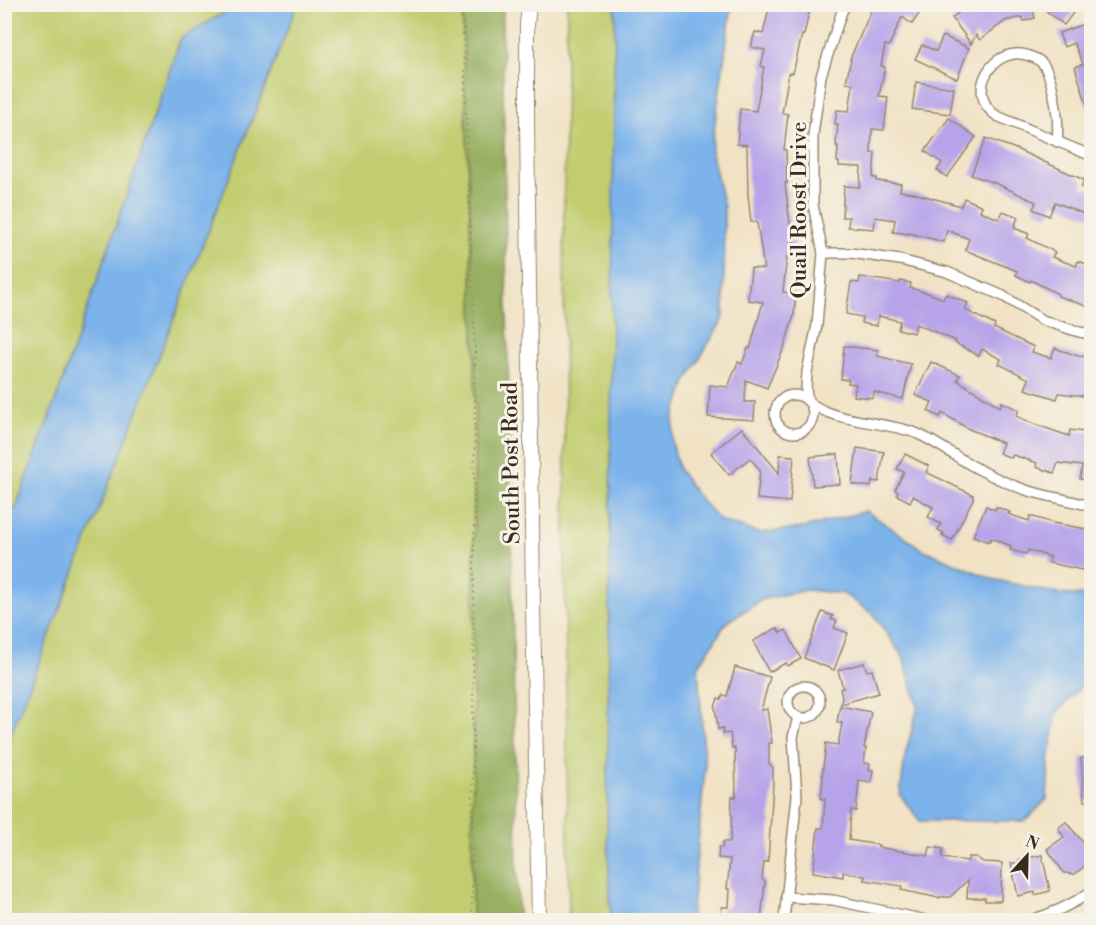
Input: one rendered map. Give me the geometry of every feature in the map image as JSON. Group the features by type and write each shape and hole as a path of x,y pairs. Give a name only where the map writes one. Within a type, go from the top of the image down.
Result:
{"street":[{"name":"South Post Road","path":"529,4 527,25 528,181 539,921"},
{"name":"Quail Roost Drive","path":"808,401 807,372 816,330 823,253 813,205 813,135 821,76 842,11 847,4"},
{"path":"1057,142 1058,115 1050,78 1043,64 1037,59 1020,53 1012,53 995,62 987,72 983,83 984,105 990,111 997,116 1057,142 1092,156"},
{"path":"823,253 851,253 900,260 947,272 1003,296 1042,320 1092,334"},
{"path":"808,401 813,411 808,428 797,433 785,431 780,427 775,415 779,403 790,396 803,397 816,407 830,413 891,426 916,434 981,471 1028,491 1092,504"},
{"path":"784,921 797,796 793,737 798,717"},
{"path":"1030,921 1048,916 1075,903 1092,891"},
{"path":"786,897 833,900 926,921"}],"path":[{"path":"462,4 475,355 472,921"}],"green space":[{"path":"5,5 239,5 181,38 59,391 15,510 5,512"},
{"path":"297,5 462,5 475,355 472,920 5,920 4,749"},
{"path":"462,5 504,5 502,25 518,920 472,920 475,355"},
{"path":"567,5 615,5 608,822 611,920 569,920 564,190"}],"water":[{"path":"239,4 297,5 5,749 5,512 15,510 59,391 181,38"},
{"path":"615,5 732,5 711,151 724,207 724,317 686,382 674,417 672,442 679,470 697,495 719,520 759,533 804,528 866,511 922,549 992,579 1059,594 1091,596 1091,675 1057,713 1049,761 1047,799 1025,821 920,821 900,795 905,756 918,707 903,657 874,615 844,594 807,590 763,599 726,623 698,667 705,768 691,920 611,920 607,827"}],"building":[{"path":"770,4 811,4 793,73 789,73 782,113 788,114 784,150 786,150 787,183 785,183 796,255 787,256 783,292 796,293 794,315 784,348 767,388 746,380 745,402 755,402 754,420 708,417 710,385 728,387 738,362 742,364 748,348 750,349 763,302 748,300 751,268 764,269 757,222 751,222 747,145 737,144 740,109 756,111 765,50 751,47 755,32 763,34"},
{"path":"874,4 926,4 912,24 902,17 889,46 885,45 881,66 885,67 879,96 888,97 884,130 872,129 871,153 875,153 873,178 877,178 877,181 901,184 900,191 961,206 964,198 982,206 980,211 999,219 1003,211 1018,217 1014,228 1029,234 1027,238 1055,252 1052,257 1076,266 1078,261 1092,266 1092,285 1089,293 1092,294 1092,300 1089,307 1058,296 1031,280 1030,282 1016,275 1017,271 965,250 969,239 947,230 944,242 909,233 893,232 895,220 875,217 874,229 848,227 849,217 842,217 844,186 860,187 861,167 839,166 838,146 836,146 838,124 835,124 837,110 849,111 853,84 846,82 850,59"},
{"path":"969,4 1032,4 1035,18 1024,21 1022,17 1005,21 980,40 976,35 971,44 952,18"},
{"path":"1038,4 1072,4 1068,9 1073,13 1064,25"},
{"path":"1092,21 1092,112 1089,112 1075,67 1083,64 1074,43 1064,47 1059,33"},
{"path":"943,36 969,48 957,79 915,59 922,45 936,51"},
{"path":"916,82 954,88 950,114 912,109"},
{"path":"949,118 976,137 947,177 937,170 942,163 925,151"},
{"path":"986,138 1084,180 1081,187 1092,189 1092,216 1055,202 1049,216 1033,209 1036,202 995,183 971,175"},
{"path":"860,277 911,283 910,288 943,299 946,294 968,303 965,310 995,325 994,328 1034,347 1032,352 1051,358 1055,348 1078,356 1092,357 1092,397 1059,393 1057,399 1025,389 1029,379 999,364 1001,359 982,349 979,356 955,343 956,341 916,324 914,333 898,329 900,321 878,316 877,326 861,323 862,317 846,314 851,282 859,283"},
{"path":"844,346 878,350 877,356 911,364 903,399 874,392 873,398 854,396 856,384 841,379"},
{"path":"931,362 960,375 957,380 1000,407 1002,402 1019,410 1016,416 1034,424 1069,436 1070,430 1092,433 1092,480 1080,479 1082,466 1058,463 1054,473 1036,467 1037,463 999,453 1003,443 969,429 942,413 940,417 928,411 932,402 915,395"},
{"path":"742,428 779,473 780,455 794,456 790,502 757,499 760,470 750,458 729,475 711,453"},
{"path":"857,448 884,452 879,482 872,481 871,487 852,484"},
{"path":"838,454 840,484 813,486 810,457"},
{"path":"905,454 929,466 926,472 973,495 952,540 938,530 941,524 928,517 933,507 913,496 910,502 897,495 898,492 895,490 904,472 897,469"},
{"path":"986,506 995,510 996,507 1029,521 1030,516 1092,530 1092,572 1049,563 1050,557 1028,550 1026,554 1010,550 1011,546 991,538 989,542 973,536"},
{"path":"822,612 833,616 831,619 837,621 834,628 848,633 834,670 804,658"},
{"path":"777,628 780,633 786,630 801,659 788,666 786,663 769,672 753,641"},
{"path":"864,663 867,671 872,670 879,693 841,704 840,689 843,688 838,670"},
{"path":"735,667 770,677 761,710 767,709 772,743 769,743 769,764 773,767 773,783 768,862 764,862 762,879 765,881 761,921 721,921 722,907 729,907 730,889 727,889 730,859 718,858 719,847 722,848 723,842 730,842 732,797 736,797 735,748 732,748 730,733 723,734 723,728 718,729 715,707 718,698 721,699 723,695 727,696"},
{"path":"840,706 871,712 864,748 866,748 864,763 870,764 869,770 873,770 871,783 859,781 856,811 851,810 849,840 928,856 930,847 943,849 942,858 968,861 968,857 976,857 983,862 1002,863 1001,901 967,898 968,880 950,897 939,898 901,890 902,886 864,880 865,876 843,872 843,877 813,872 818,828 823,828 825,799 821,799 826,743 838,745 842,723 837,722"},
{"path":"1081,758 1092,758 1092,801 1084,801"},
{"path":"1066,822 1092,853 1092,860 1075,874 1064,873 1047,849 1064,837 1058,828"},
{"path":"1042,855 1050,891 1018,896 1011,863 1019,863 1019,860"}]}
